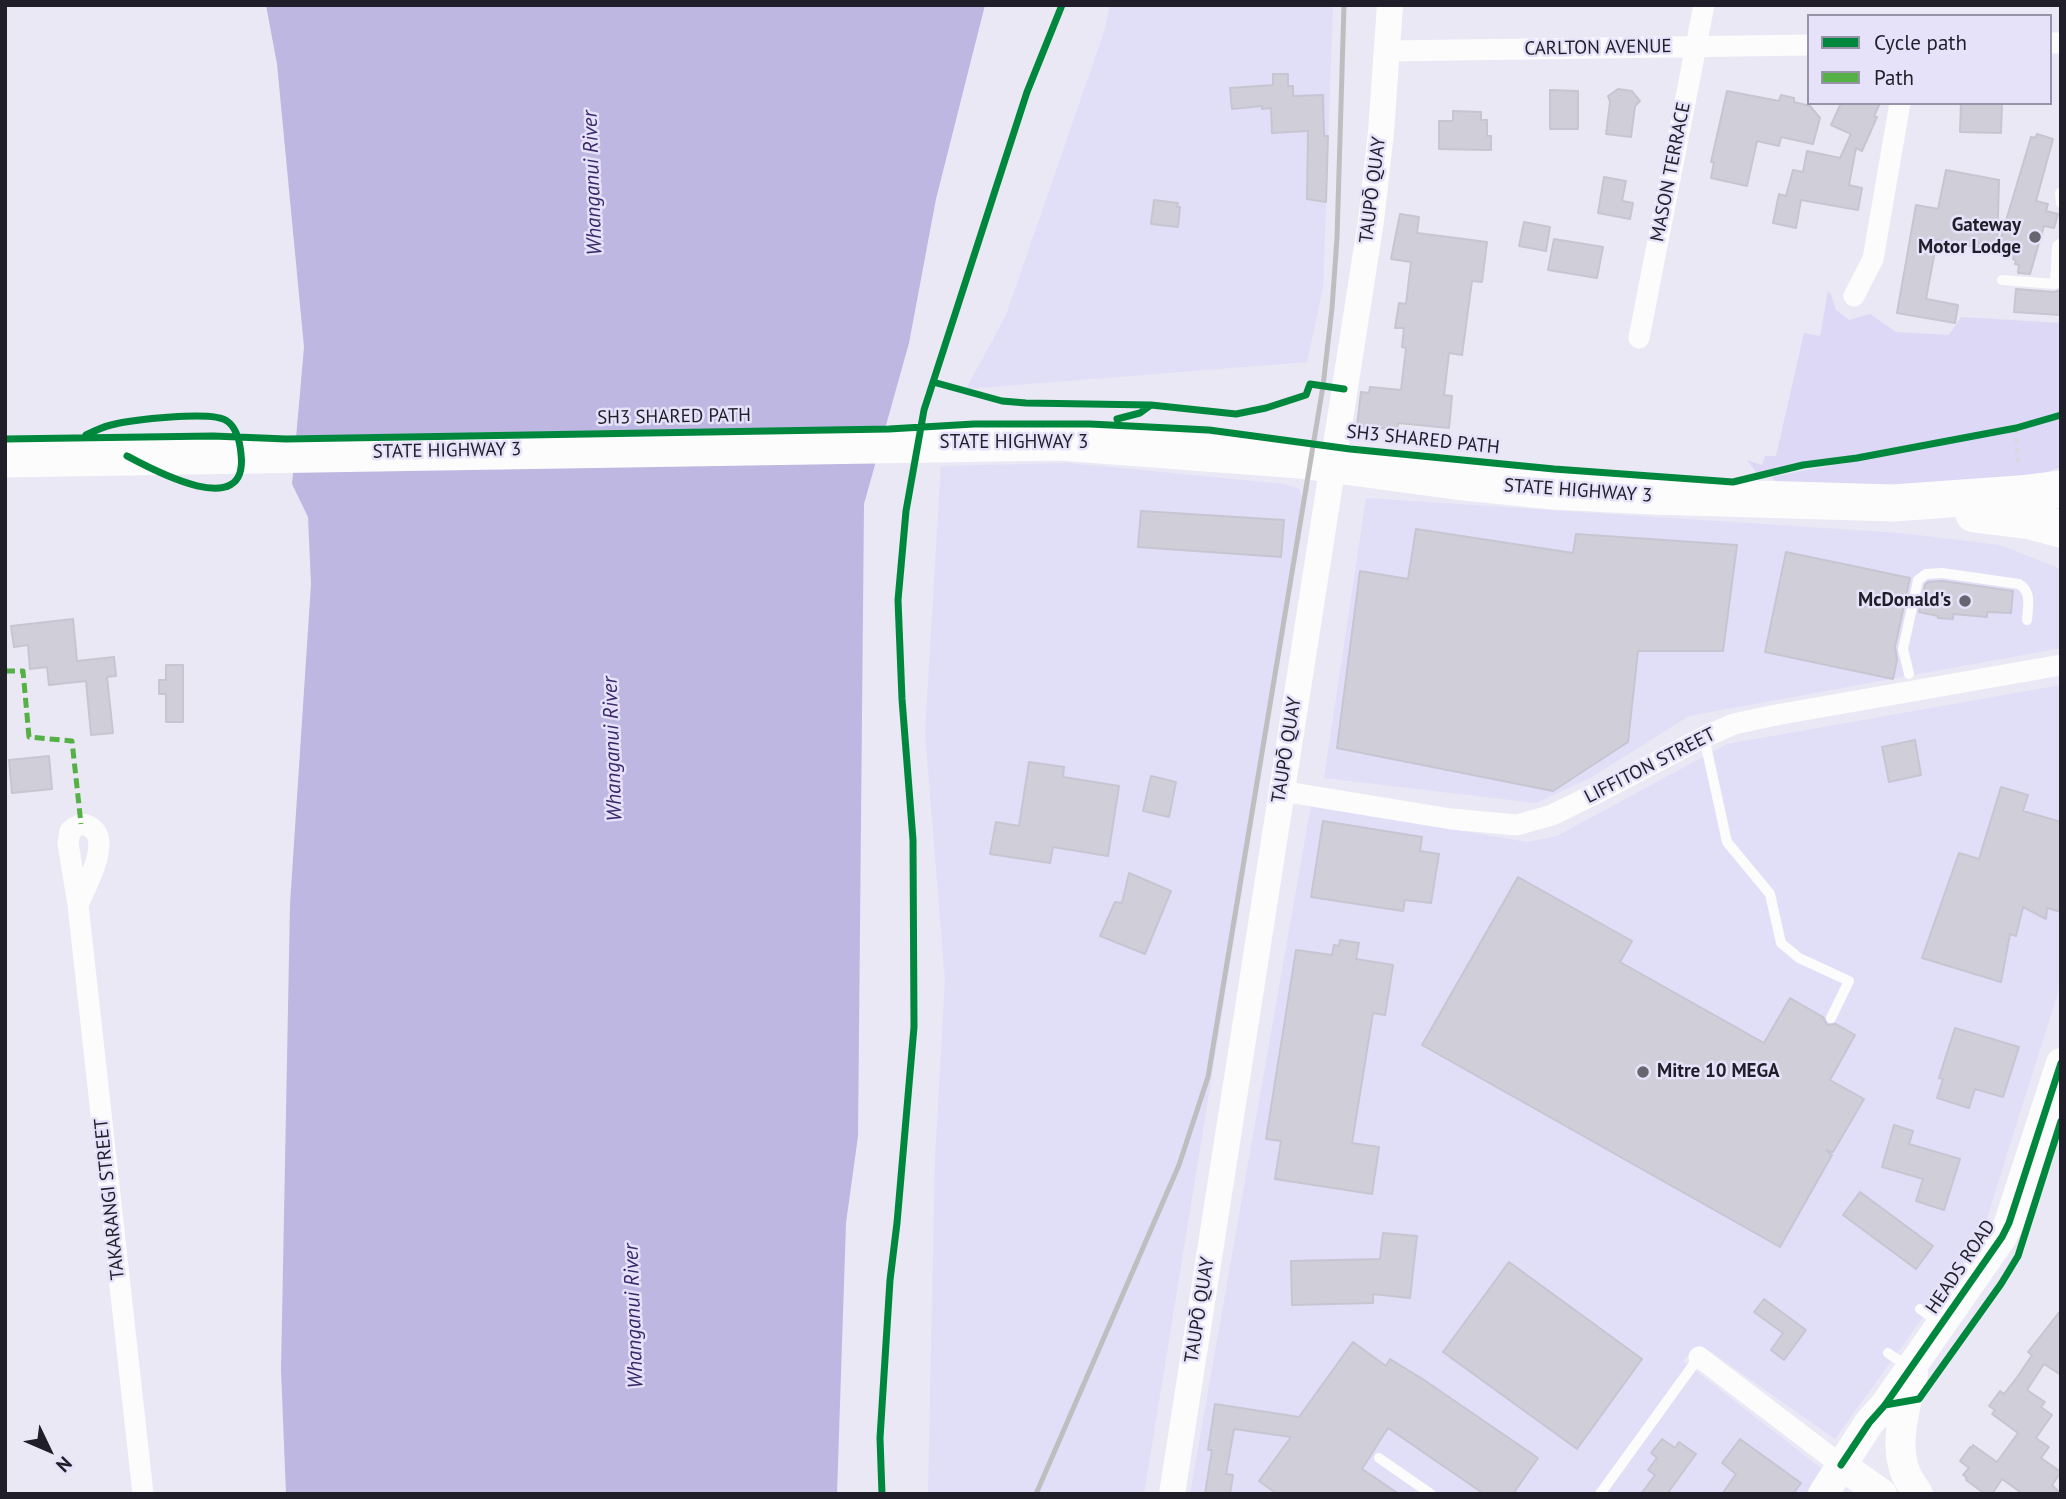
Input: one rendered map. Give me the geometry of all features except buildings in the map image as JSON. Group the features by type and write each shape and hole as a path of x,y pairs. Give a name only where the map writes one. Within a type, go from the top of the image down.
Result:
{"highway":[{"name":"STATE HIGHWAY 3","path":"5,459 1060,442 1300,460 1553,491 1893,503 2061,489"},
{"name":"STATE HIGHWAY 3","path":"1893,503 2018,519 2061,529"}],"main road":[{"name":"HEADS ROAD","path":"1823,1494 1931,1316 1995,1249 2009,1223 2061,1063"},
{"path":"1905,1361 1901,1451 1906,1474 1918,1494"},
{"path":"1841,1465 1882,1494"}],"street":[{"name":"TAUPŌ QUAY","path":"1172,1494 1374,196 1390,5"},
{"name":"MASON TERRACE","path":"1639,338 1704,5"},
{"name":"CARLTON AVENUE","path":"1387,51 1807,46"},
{"path":"1854,296 1873,259 1900,105"},
{"name":"LIFFITON STREET","path":"1281,791 1451,819 1517,825 1552,815 1734,724 2061,665"},
{"name":"TAKARANGI STREET","path":"78,905 143,1494"},
{"path":"1699,1357 1841,1465"}],"lane":[{"path":"2002,280 2055,284 2057,246 2061,243"},
{"path":"1909,674 1903,649 1918,580 1926,574 1942,573 2019,584 2025,587 2028,594 2027,620"},
{"path":"1704,737 1727,842 1770,894 1782,943 1799,958 1849,981 1831,1018"},
{"path":"1600,1494 1699,1357"},
{"path":"1379,1458 1431,1494"}],"path":[{"path":"2002,430 2027,425"},
{"path":"2016,428 2019,478"}],"shaded area":[{"path":"1110,5 1333,5 1323,288 1307,362 966,389 1006,315 1105,29"},
{"path":"1828,291 1836,310 1849,320 1870,314 1896,332 1949,335 1961,317 2061,323 2061,412 2036,420 1764,473 1756,472 1747,460 1762,465 1765,456 1776,456 1804,333 1820,336"},
{"path":"2061,418 2061,467 2044,473 2016,476 2016,481 1786,491 1771,477 2006,432"},
{"path":"1068,463 1285,484 1299,489 1305,502 1144,1494 928,1494 935,1160 945,981 925,732 941,466"},
{"path":"1366,498 1900,533 2000,545 2061,569 2061,648 1689,716 1592,777 1536,803 1324,778"},
{"path":"2061,685 2061,983 1981,1237 1835,1439 1701,1345 1683,1361 1826,1472 1811,1494 1190,1494 1311,805 1527,842 1557,836 1727,744"}],"water":[{"name":"Whanganui River","path":"266,5 985,5 936,199 909,343 864,504 858,1136 846,1223 837,1494 286,1494 281,1370 290,904 311,584 308,517 292,484 304,347 277,64"}],"railway":[{"path":"1036,1494 1179,1165 1208,1077 1323,386 1337,238 1344,5"}],"marked path":[{"path":"5,671 23,671 29,737 72,741 81,824"}],"cycle path":[{"path":"882,1494 880,1438 890,1280 914,1027 913,840 902,699 898,600 906,511 924,410 1027,92 1062,5"},
{"path":"933,382 1002,401 1151,405"},
{"path":"1117,419 1140,413 1151,405 1236,414 1306,395 1310,384 1344,389"},
{"name":"SH3 SHARED PATH","path":"5,439 213,436 286,439 889,429 974,424 1090,424 1209,430 1350,449 1554,469 1733,482 1803,465 1857,458 2016,428 2061,415"},
{"path":"86,435 108,426 135,421 206,416 227,421 236,432 241,454 239,474 230,485 215,488 197,486 177,479 127,456"},
{"path":"1841,1465 2002,1237 2009,1223 2061,1063"},
{"path":"1885,1405 1919,1399 2001,1284 2018,1256 2061,1121"}],"place":[{"name":"Gateway Motor Lodge","path":"2035,237"},
{"name":"McDonald's","path":"1965,601"},
{"name":"Mitre 10 MEGA","path":"1643,1072"}]}
